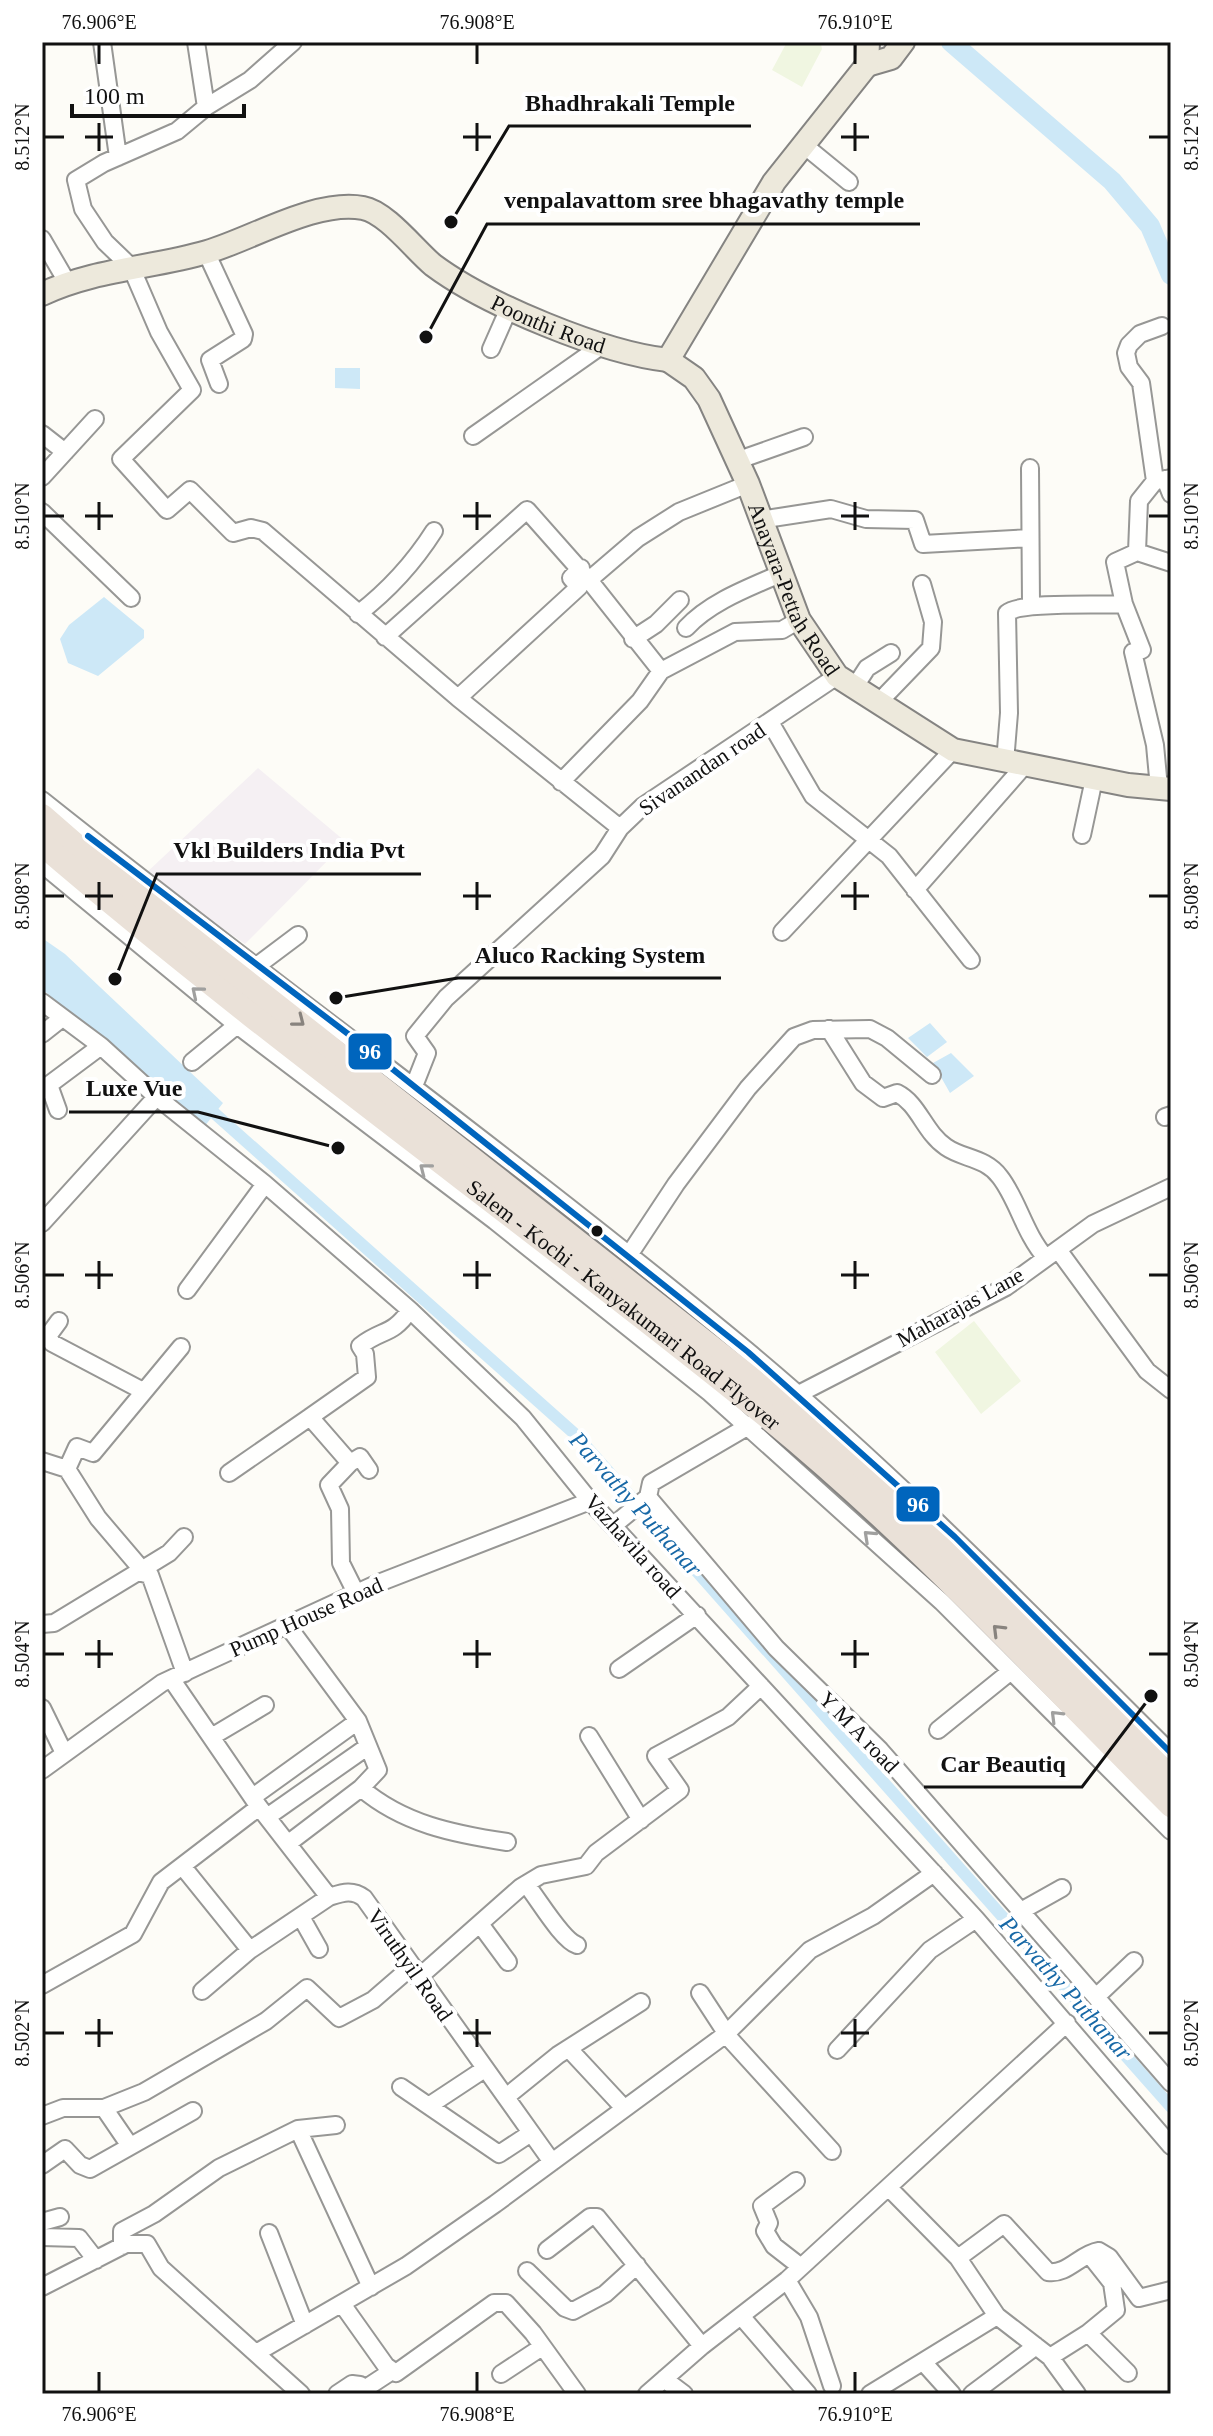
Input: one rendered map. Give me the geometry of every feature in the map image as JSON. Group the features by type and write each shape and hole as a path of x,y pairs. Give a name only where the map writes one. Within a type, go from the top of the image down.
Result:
{"highway":[{"name":"Salem - Kochi - Kanyakumari Road Flyover","path":"42,816 104,870 773,1410 1171,1805"},
{"name":"Salem - Kochi - Kanyakumari Road Flyover","path":"42,844 238,1004 773,1410 872,1480 1171,1775"}],"main road":[{"path":"668,360 774,182 867,65 868,42"},
{"path":"867,65 891,58 903,42"},
{"name":"Poonthi Road","path":"42,294 67,282 206,252 334,207 366,208 432,264 510,306 601,346 632,356 668,360"},
{"name":"Anayara-Pettah Road","path":"668,360 694,378 701,388 748,484 799,620 845,682 953,750 1094,779 1165,788"}],"street":[{"path":"102,42 118,157"},
{"path":"196,42 206,107"},
{"path":"293,42 250,80 206,107 177,131 76,180 83,209 105,242 131,267 159,332 192,390 121,459 167,510 190,490 233,533 251,528 263,531 458,698 620,828"},
{"path":"805,146 849,182"},
{"path":"42,239 67,282"},
{"path":"206,252 244,334 243,339 210,360 219,384"},
{"path":"491,349 510,306"},
{"path":"1137,552 1139,501 1165,483 1141,383 1129,367 1126,353 1140,334 1162,326"},
{"path":"473,436 601,346"},
{"path":"42,477 95,419"},
{"path":"42,434 65,452"},
{"path":"736,461 804,437"},
{"path":"1030,468 1031,604"},
{"path":"458,698 579,587 571,578 585,574 679,512 748,484"},
{"path":"385,637 527,510 585,574 661,671"},
{"path":"760,520 841,510 866,519 915,520 923,544 1030,538"},
{"path":"42,512 131,598"},
{"path":"358,614 395,582 434,531"},
{"path":"1165,788 1115,562 1137,552 1171,563"},
{"path":"686,628 696,617 780,574"},
{"path":"878,703 931,648 934,633 922,584"},
{"path":"633,639 656,624 680,600"},
{"path":"915,890 1015,764 1009,713 1007,613 1014,607 1031,604 1075,607 1124,604"},
{"path":"561,782 640,701 661,671 735,632 782,630 799,620"},
{"name":"Sivanandan road","path":"414,1086 427,1053 415,1036 446,998 602,856 620,828 643,806 770,722 845,682 891,653"},
{"path":"770,722 813,796 889,856 971,960"},
{"path":"782,932 869,843 953,750"},
{"path":"1082,835 1094,779"},
{"path":"42,800 629,1255 773,1410 942,1602 1171,1831"},
{"path":"42,864 237,1025 555,1267 773,1410 955,1537 1171,1753"},
{"path":"258,965 298,935"},
{"name":"Vazhavila road","path":"42,1002 101,1046 265,1184 410,1310 523,1418 590,1501 976,1919 1171,2146"},
{"path":"42,1034 61,1019"},
{"path":"192,1062 237,1025"},
{"path":"629,1255 676,1184 781,1048 794,1037 829,1029 870,1029 887,1038 932,1075"},
{"path":"829,1029 868,1088 883,1098 897,1093 910,1100 921,1123 946,1147 981,1161 996,1172 1019,1218 1053,1254 1147,1371 1171,1390"},
{"path":"58,1110 46,1087 101,1046"},
{"path":"42,1223 159,1095"},
{"path":"187,1290 265,1184"},
{"name":"Maharajas Lane","path":"614,1525 648,1492 773,1410 1006,1287 1093,1224 1171,1187"},
{"path":"229,1473 367,1377 365,1354 360,1346 373,1336 399,1327 410,1310"},
{"path":"59,1321 48,1336 52,1343 143,1391"},
{"path":"67,1469 77,1447 93,1453 181,1347"},
{"path":"310,1417 350,1463"},
{"path":"356,1593 341,1563 340,1509 329,1485 360,1457 369,1470"},
{"path":"42,1461 67,1469 98,1518 138,1565 138,1572"},
{"name":"Y M A road","path":"648,1492 776,1648 880,1750 1171,2083"},
{"name":"Pump House Road","path":"42,1770 162,1683 356,1593 590,1501"},
{"path":"42,1624 54,1623 138,1572 169,1553 184,1537"},
{"path":"138,1572 150,1575 156,1584 178,1677 260,1807 290,1842 329,1897 250,1950 202,1991"},
{"path":"619,1669 697,1615"},
{"path":"287,1625 358,1721 378,1770 361,1788 290,1842"},
{"path":"938,1730 1011,1671"},
{"path":"42,2116 63,2108 104,2108 144,2092 238,2039 307,1988 339,2018 373,2000 480,1924 526,1884 541,1875 586,1866 596,1853 680,1790 656,1756 728,1717 761,1686"},
{"path":"213,1736 265,1705"},
{"path":"42,1708 64,1753"},
{"path":"42,1985 133,1934 161,1882 260,1807 358,1721"},
{"path":"589,1736 641,1820"},
{"path":"260,1807 367,1747"},
{"path":"361,1788 383,1807 426,1826 507,1842"},
{"path":"183,1867 250,1950"},
{"path":"256,2353 371,2287 552,2162 726,2034 810,1950 873,1916 934,1873"},
{"path":"526,1884 548,1910 564,1939 577,1945"},
{"path":"1021,1911 1062,1888"},
{"name":"Viruthyil Road","path":"329,1897 344,1892 357,1893 364,1898 483,2070 552,2162"},
{"path":"301,1917 319,1949"},
{"path":"837,2050 930,1950 976,1919"},
{"path":"480,1924 508,1962"},
{"path":"1096,1997 1134,1961"},
{"path":"700,1993 726,2034 832,2151"},
{"path":"506,2097 524,2079 641,2002"},
{"path":"647,2394 702,2346 787,2280 1067,2023"},
{"path":"569,2049 623,2107"},
{"path":"430,2105 483,2070"},
{"path":"401,2087 499,2154 531,2133"},
{"path":"104,2108 130,2146"},
{"path":"42,2165 65,2149 80,2165 90,2169 193,2111"},
{"path":"122,2246 122,2231 154,2214 219,2168 298,2129 336,2125"},
{"path":"298,2129 371,2287"},
{"path":"796,2181 762,2206 769,2223 765,2231 774,2246 801,2267"},
{"path":"889,2188 958,2258 997,2316 1050,2357 1077,2394"},
{"path":"42,2222 60,2217"},
{"path":"547,2250 594,2217 702,2346"},
{"path":"958,2258 1004,2224 1045,2270 1053,2273 1082,2250 1099,2251 1109,2257 1139,2298 1171,2290"},
{"path":"269,2233 305,2325"},
{"path":"42,2237 79,2238 96,2260"},
{"path":"42,2287 122,2246 147,2244 161,2268 301,2394"},
{"path":"1050,2357 1088,2333 1116,2310 1112,2283 1102,2266 1082,2250"},
{"path":"527,2271 565,2308 573,2311 605,2294 637,2265"},
{"path":"787,2280 809,2317 830,2391"},
{"path":"337,2394 352,2384 360,2385 363,2390 392,2371 404,2370 499,2301 506,2303 542,2347 568,2391"},
{"path":"342,2304 392,2371"},
{"path":"741,2316 808,2394"},
{"path":"870,2394 924,2363 959,2336 997,2316"},
{"path":"1088,2333 1128,2373"},
{"path":"972,2394 1036,2346"},
{"path":"501,2374 542,2347"},
{"path":"924,2363 952,2394"},
{"path":"664,2379 684,2394"}],"shaded area":[{"path":"258,768 346,842 245,944 145,874"}],"green space":[{"path":"787,42 821,44 822,49 802,87 772,70"},
{"path":"974,1321 1021,1381 981,1414 935,1352"}],"water":[{"path":"335,368 360,368 360,389 335,388"},
{"path":"104,597 144,630 144,638 98,676 68,663 60,639 69,625"},
{"path":"42,938 65,954 223,1103 204,1127 42,989"},
{"path":"930,1023 947,1042 927,1057 908,1038"},
{"path":"951,1053 974,1076 950,1093 933,1063"}],"waterway":[{"path":"951,42 1112,181 1150,226 1171,275"},
{"name":"Parvathy Puthanar","path":"203,1103 576,1435 1171,2107"}],"transit line":[{"name":"96","path":"88,836 356,1040 748,1352 955,1537 1171,1753"}],"place":[{"name":"Bhadhrakali Temple","path":"451,222"},
{"name":"venpalavattom sree bhagavathy temple","path":"426,337"},
{"name":"Vkl Builders India Pvt","path":"115,979"},
{"name":"Aluco Racking System","path":"336,998"},
{"name":"Luxe Vue","path":"338,1148"},
{"name":"Car Beautiq","path":"1151,1696"}]}
